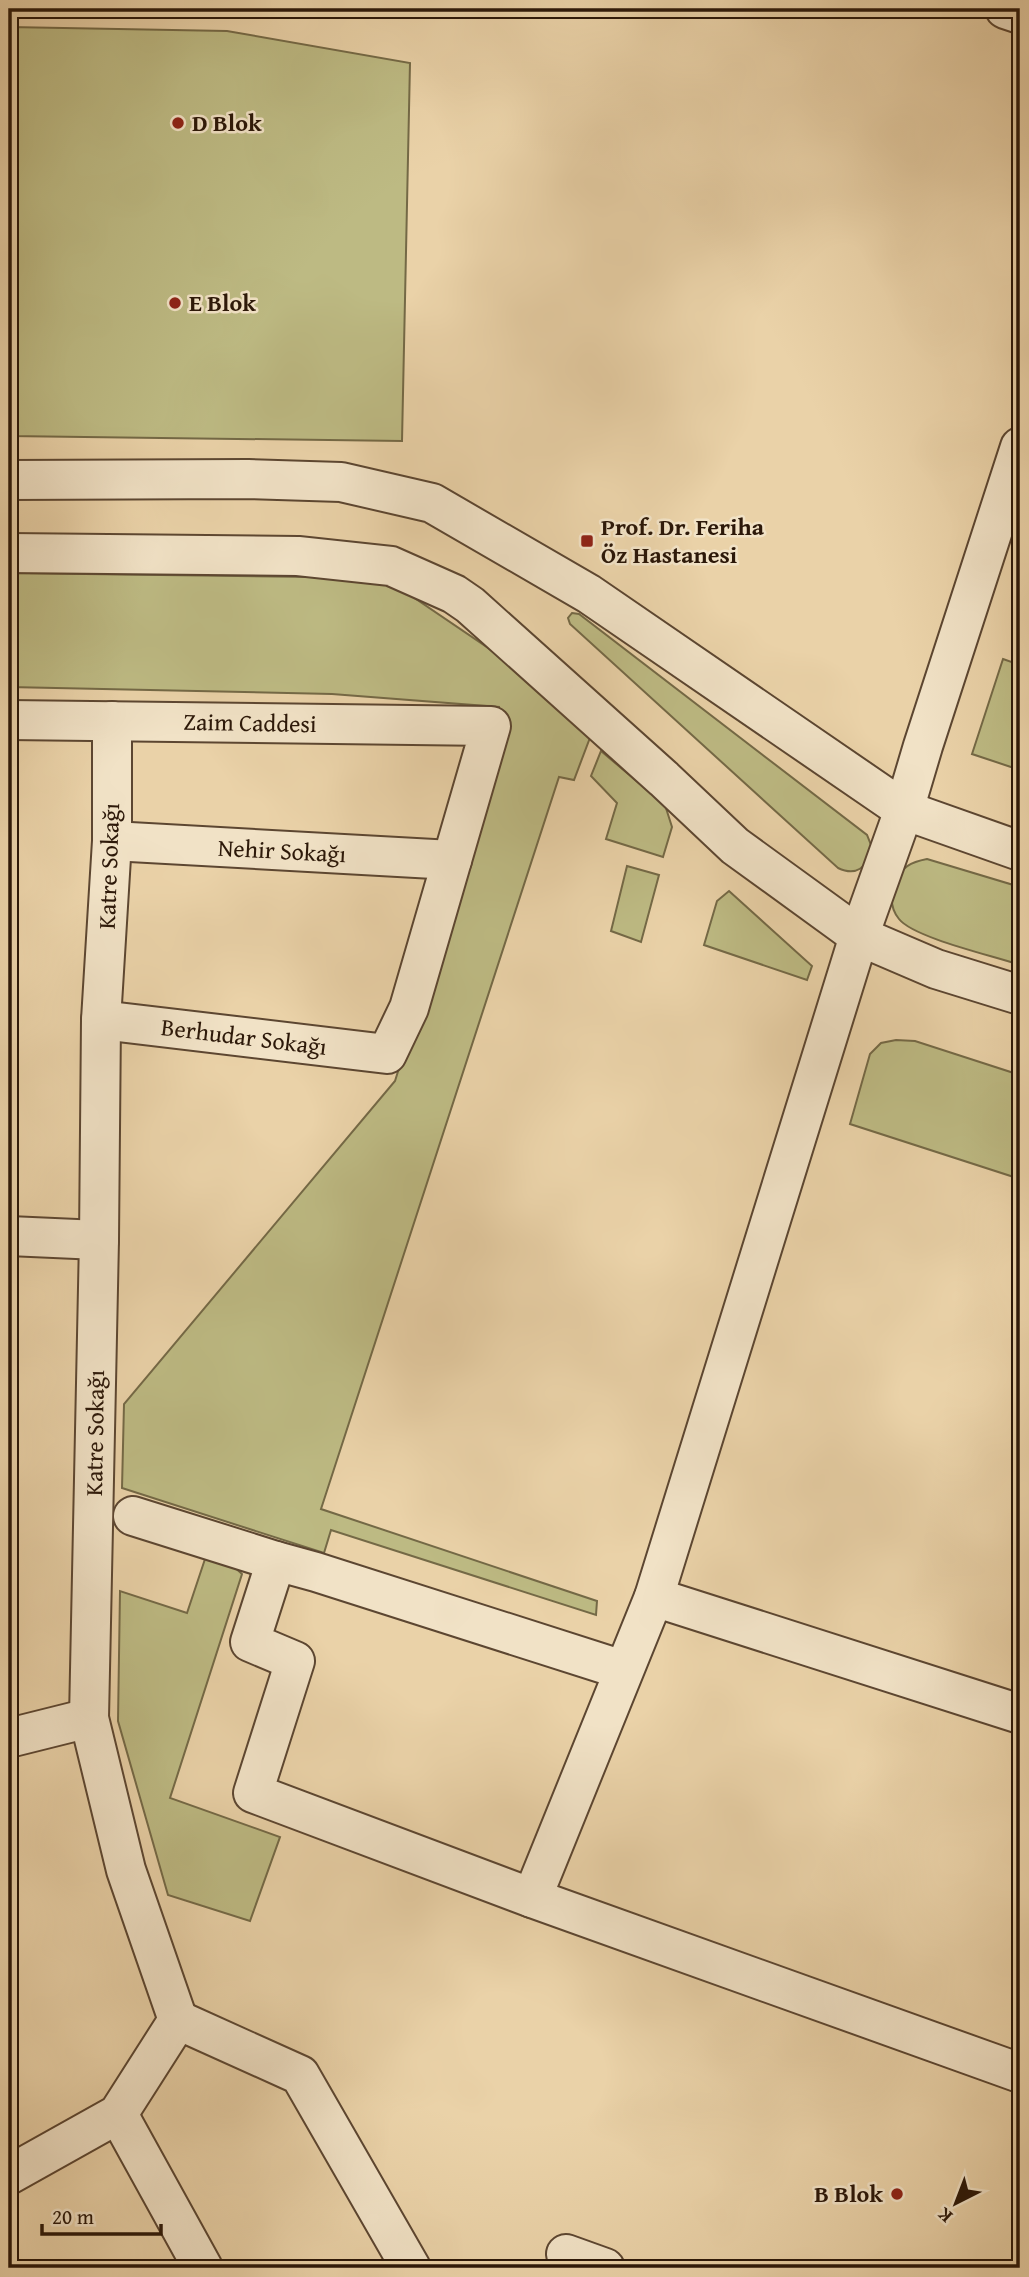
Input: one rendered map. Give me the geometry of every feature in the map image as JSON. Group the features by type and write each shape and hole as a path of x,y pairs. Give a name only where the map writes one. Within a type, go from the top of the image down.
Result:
{"street":[{"path":"1004,9 1020,14"},
{"path":"532,1898 654,1597 859,936 904,810 1020,447"},
{"path":"9,480 248,479 341,482 432,503 589,594 904,810 1020,851"},
{"path":"9,553 298,556 391,566 454,594 470,605 654,769 735,846 859,936 936,969 1020,995"},
{"name":"Zaim Caddesi","path":"9,720 491,726 452,860"},
{"name":"Katre Sokağı","path":"112,721 111,841 101,1020 89,1718 126,1870 178,2020"},
{"name":"Nehir Sokağı","path":"111,841 452,860"},
{"name":"Berhudar Sokağı","path":"101,1020 387,1054 409,1008 452,860"},
{"path":"9,1236 99,1240"},
{"path":"133,1516 623,1671"},
{"path":"276,1561 250,1642 295,1661 253,1793 532,1898 1020,2073"},
{"path":"654,1597 1020,1714"},
{"path":"9,1738 89,1718"},
{"path":"9,2175 118,2114 178,2020 300,2074 411,2268"},
{"path":"118,2114 204,2268"},
{"path":"573,2268 566,2254 605,2268"}],"shaded area":[{"path":"9,27 227,31 410,63 402,441 9,436"},
{"path":"9,573 385,578 525,673 591,735 574,780 559,777 321,1509 597,1601 596,1615 331,1530 324,1553 122,1488 124,1404 395,1081 500,745 499,707 332,694 9,687"},
{"path":"572,613 579,614 867,835 873,850 864,866 856,871 838,868 570,624 568,618"},
{"path":"1003,659 1020,665 1020,770 972,754"},
{"path":"601,751 665,805 672,827 663,857 606,839 617,803 591,776"},
{"path":"927,859 1020,887 1020,965 937,940 907,926 899,919 892,902 897,877 907,866"},
{"path":"627,866 659,875 641,942 611,931"},
{"path":"729,891 812,966 807,980 704,945 717,901"},
{"path":"896,1040 915,1041 1020,1075 1020,1179 850,1124 870,1054 881,1043"},
{"path":"207,1553 221,1555 242,1574 170,1798 280,1837 250,1921 168,1895 118,1721 120,1591 187,1613"}],"place":[{"name":"D Blok","path":"178,123"},
{"name":"E Blok","path":"175,303"},
{"name":"Prof. Dr. Feriha Öz Hastanesi","path":"587,541"},
{"name":"B Blok","path":"897,2194"}]}
